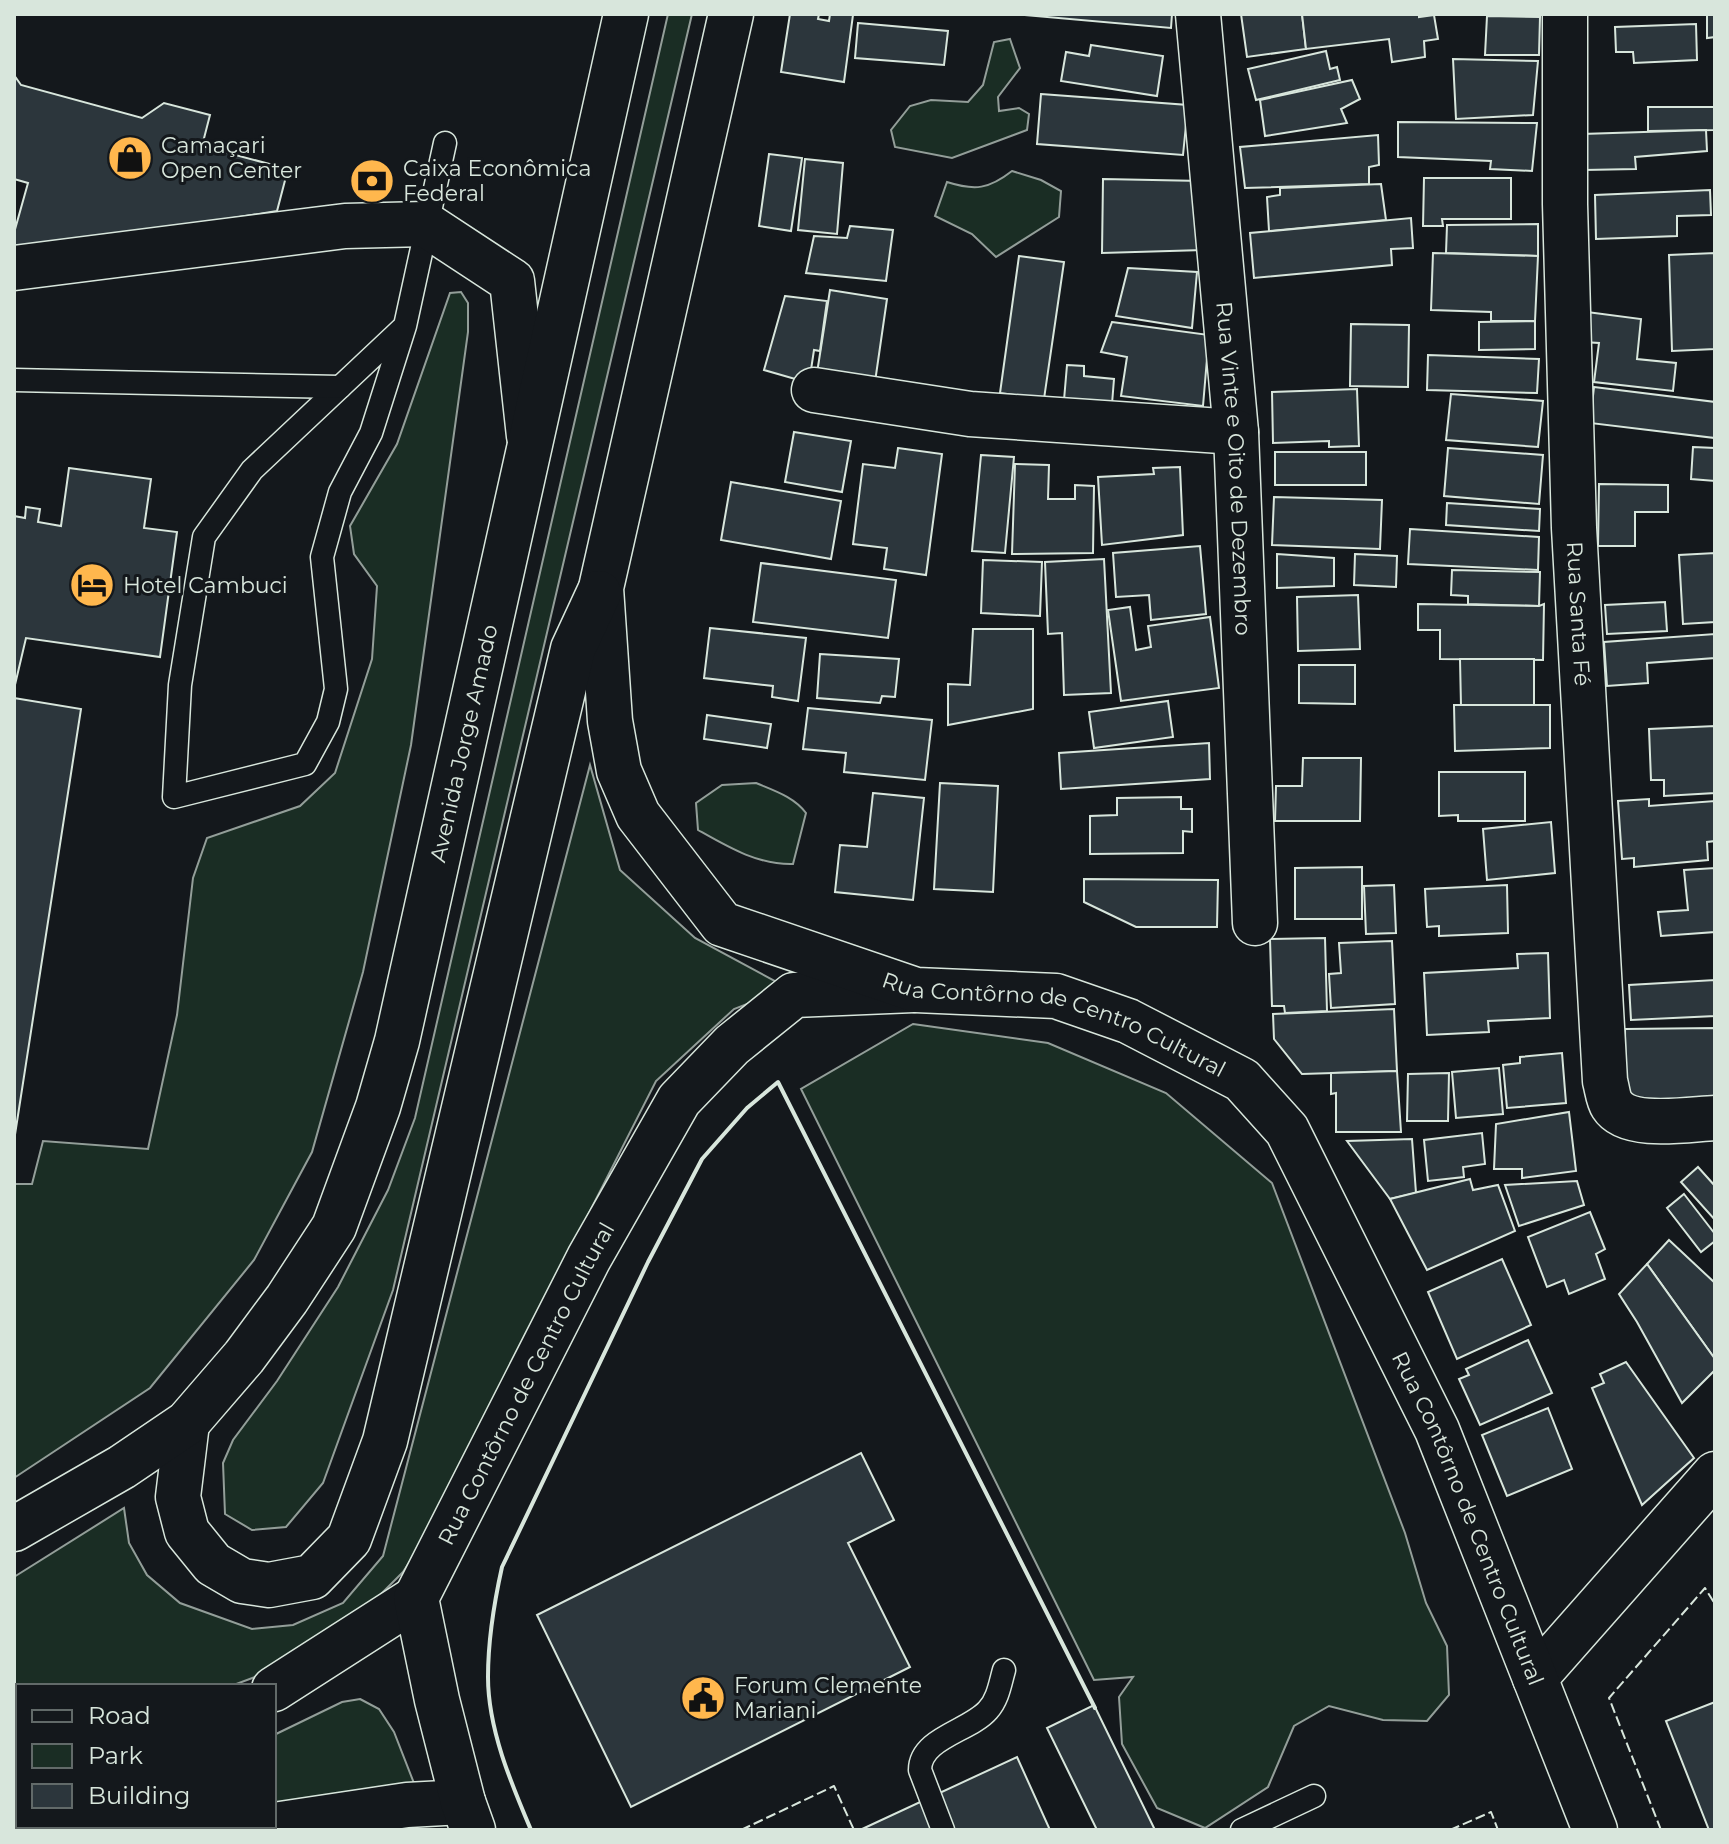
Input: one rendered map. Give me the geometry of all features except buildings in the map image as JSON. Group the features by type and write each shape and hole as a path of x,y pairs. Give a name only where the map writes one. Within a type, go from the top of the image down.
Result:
{"main road":[{"path":"560,302 570,174 601,14"},
{"name":"Avenida Jorge Amado","path":"14,1529 122,1467 187,1423 244,1357 334,1227 378,1107 397,1041 626,14"},
{"path":"187,1423 178,1497 187,1532 213,1564 242,1581 269,1585 312,1577 349,1539 385,1441 573,649 601,588 731,14"},
{"name":"Rua Vinte e Oito de Dezembro","path":"1198,14 1236,432 1255,923"},
{"name":"Rua Santa Fé","path":"1565,14 1565,204 1574,528 1605,1081 1612,1105 1626,1118 1656,1121 1715,1118"},
{"path":"14,268 345,226 425,224 512,281 530,448"},
{"path":"814,390 970,414 1236,432"},
{"path":"601,588 610,721 619,771 638,815 668,856 722,924 916,990"},
{"name":"Rua Contôrno de Centro Cultural","path":"416,1598 589,1258 679,1100 732,1045 794,995 916,990 1056,996 1128,1021 1242,1080 1287,1130 1437,1430 1595,1830"},
{"path":"1535,1678 1709,1495"},
{"path":"276,1688 416,1598 437,1700 468,1816 407,1805 276,1825"}],"lane":[{"path":"405,326 252,470 204,537 180,685 174,797 305,764 328,722 336,689 322,557 340,492 371,433 405,326 445,143"},
{"path":"14,380 340,387"},
{"path":"943,1830 920,1770 920,1761 927,1750 987,1712 997,1695 1004,1670"},
{"path":"1242,1830 1314,1796"}],"green space":[{"path":"668,14 692,14 393,1290 323,1483 286,1527 252,1530 225,1514 223,1463 233,1440 277,1381 338,1287 388,1190 415,1118"},
{"path":"1010,39 1020,68 998,97 999,111 1019,108 1029,114 1027,130 952,158 895,147 891,130 910,106 931,100 968,102 983,85 994,42"},
{"path":"1012,171 1041,180 1061,191 1059,217 996,257 972,234 935,216 947,182 981,187 996,182"},
{"path":"461,292 468,303 468,332 411,745 363,972 312,1152 254,1260 150,1388 14,1478 14,1184 32,1184 43,1141 148,1149 177,1015 193,878 207,838 300,806 335,773 372,659 377,586 354,554 350,526 397,444 450,293"},
{"path":"590,765 620,870 695,938 788,988 734,1009 656,1081 421,1544 403,1572 362,1613 284,1666 236,1684 16,1684 14,1688 14,1577 124,1508 129,1543 147,1575 180,1603 252,1629 293,1625 343,1603 383,1556"},
{"path":"756,783 790,799 806,813 793,864 755,858 698,830 696,803 722,785"},
{"path":"913,1024 1048,1043 1166,1093 1272,1183 1405,1533 1426,1603 1447,1646 1449,1695 1427,1721 1383,1720 1329,1706 1294,1726 1268,1787 1205,1828 1157,1808 1122,1744 1119,1697 1133,1677 1094,1680 801,1089"},
{"path":"360,1699 379,1709 394,1732 419,1796 276,1816 276,1734 342,1702"},
{"path":"77,1828 190,1828 175,1830"}],"fence":[{"path":"1661,1830 1609,1698 1705,1588 1715,1604"},
{"path":"741,1830 834,1786 854,1830"},
{"path":"1450,1830 1491,1812 1498,1830"}],"wall":[{"path":"531,1830 502,1755 489,1697 490,1635 502,1567 648,1262 702,1159 747,1108 778,1082 1095,1708"}],"place":[{"name":"Camaçari Open Center","path":"130,158"},
{"name":"Caixa Econômica Federal","path":"372,181"},
{"name":"Hotel Cambuci","path":"92,585"},
{"name":"Forum Clemente Mariani","path":"703,1698"}]}
